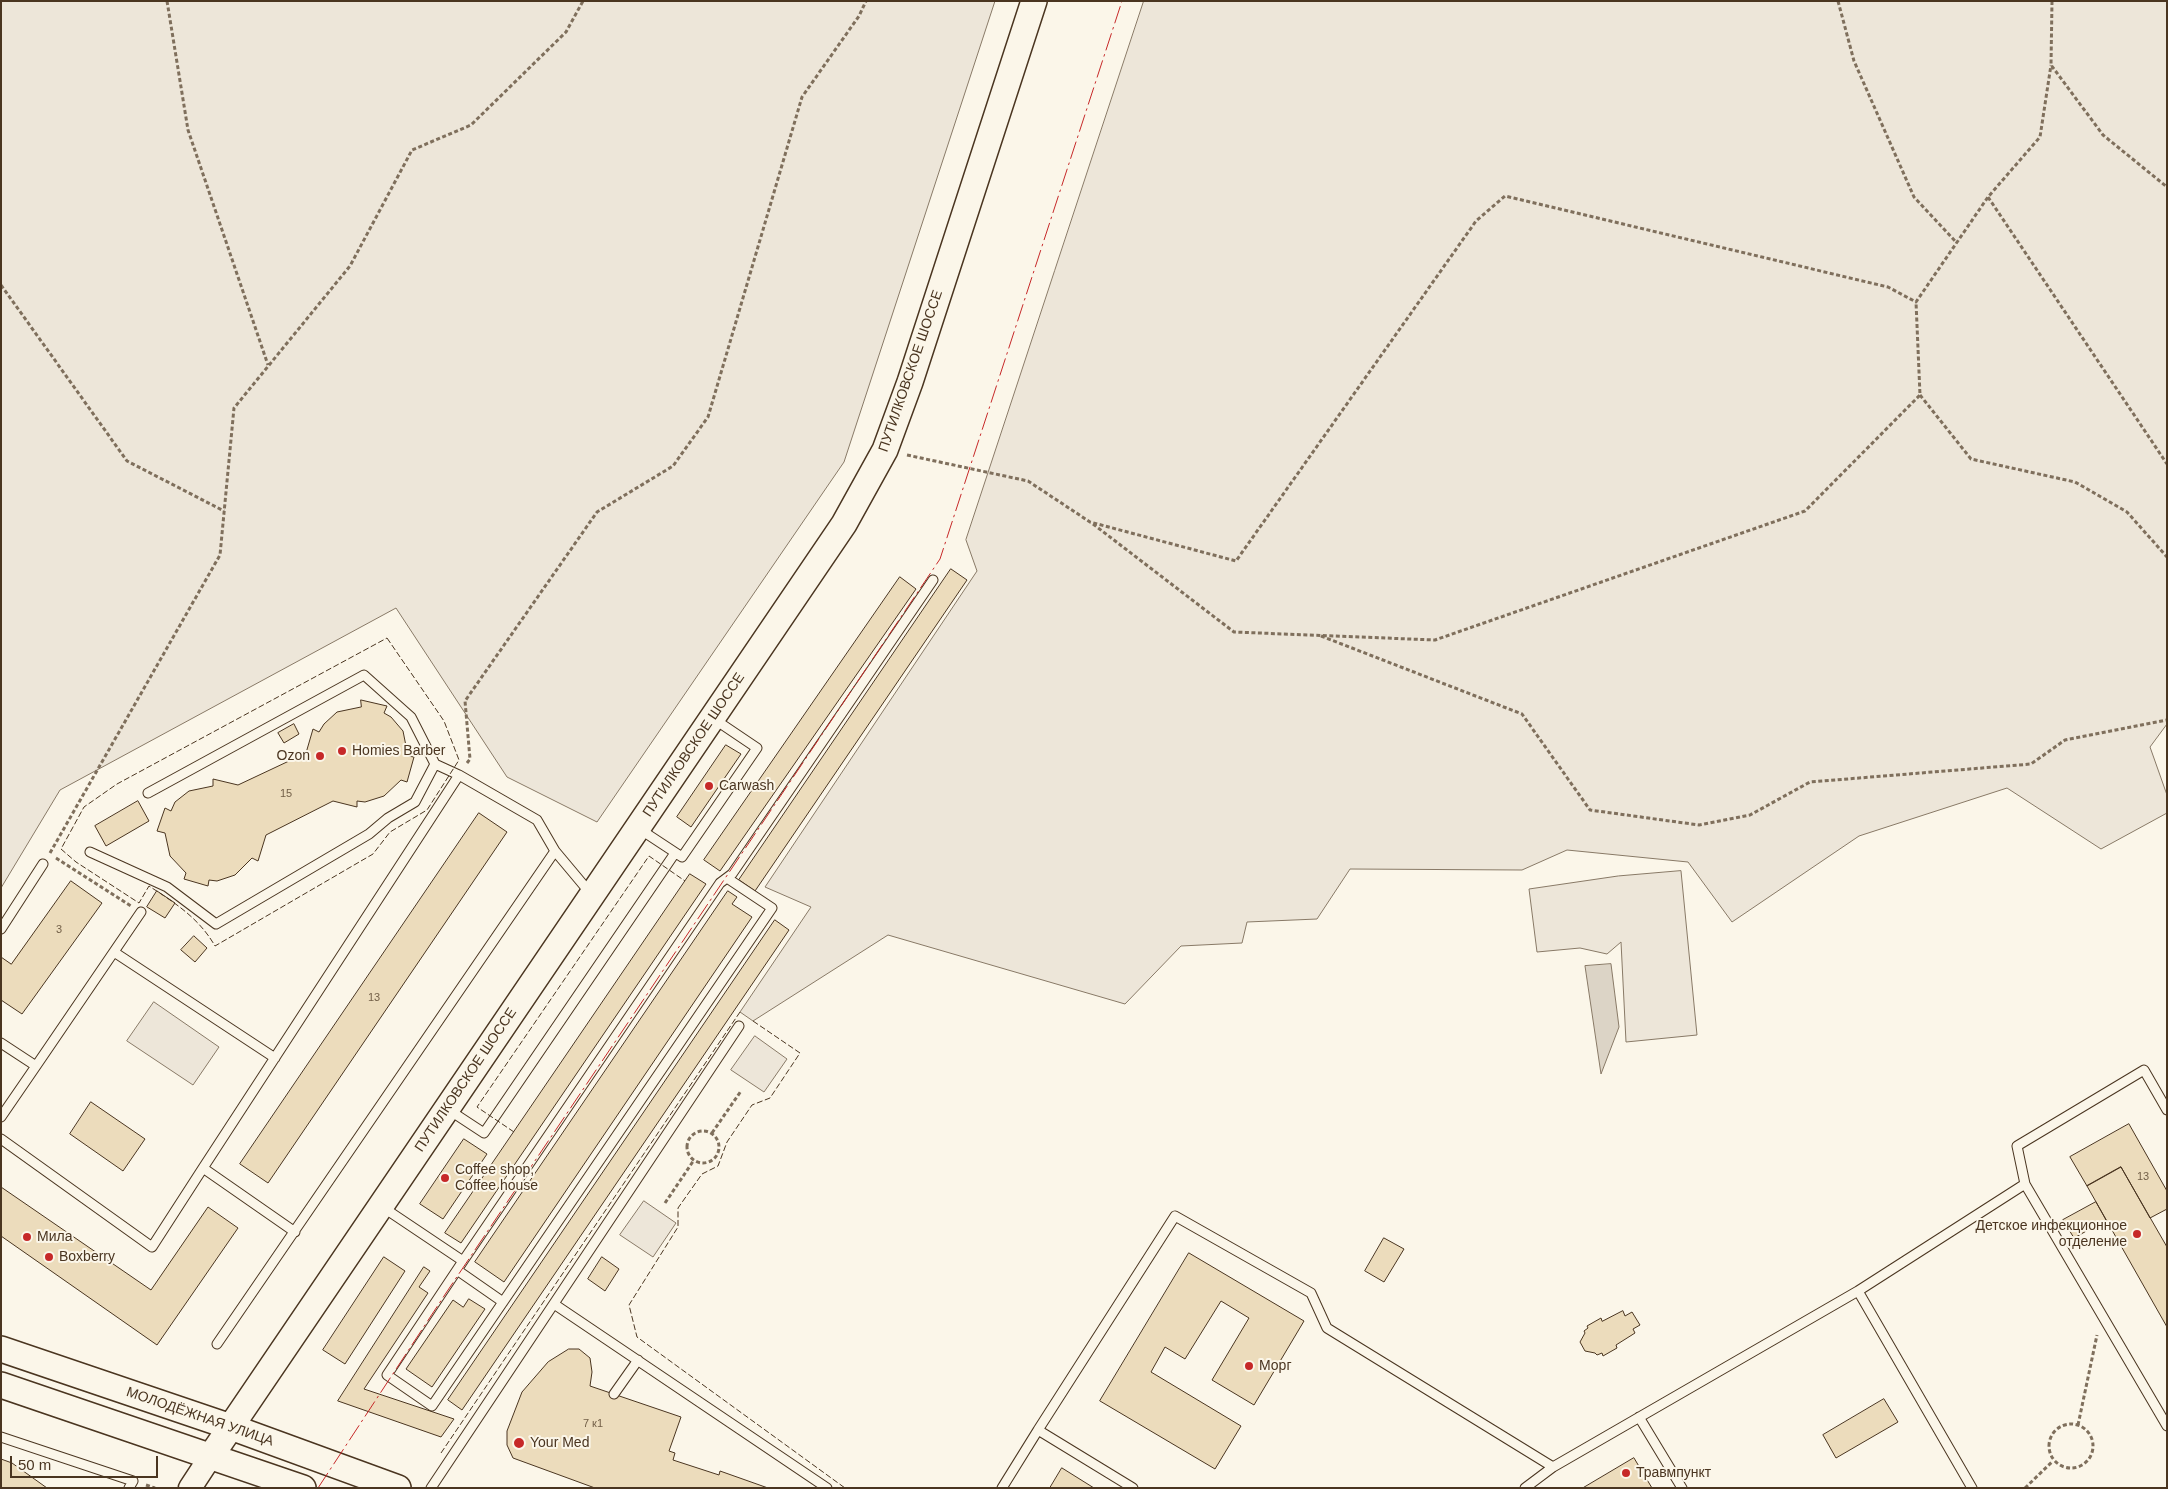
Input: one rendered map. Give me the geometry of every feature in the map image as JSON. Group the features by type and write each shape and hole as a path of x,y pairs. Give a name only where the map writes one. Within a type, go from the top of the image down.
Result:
{"main road":[{"name":"ПУТИЛКОВСКОЕ ШОССЕ","path":"211,1456 844,524 884,450 910,382 1034,1"},
{"name":"МОЛОДЁЖНАЯ УЛИЦА","path":"1,1349 231,1427 398,1488"},
{"path":"1,1385 303,1488"}],"street":[{"path":"190,1488 211,1456"}],"lane":[{"path":"727,878 772,908 432,1406 387,1376 456,1270 715,891 727,878 932,580"},
{"path":"148,793 364,675 412,717 435,764 537,820 555,851 592,895"},
{"path":"638,827 682,857 757,748 713,718"},
{"path":"90,852 167,887 216,924 369,834 388,818 415,802 435,764"},
{"path":"1,1139 152,1247 459,776"},
{"path":"217,1344 555,851"},
{"path":"447,1108 484,1133 676,853"},
{"path":"1,929 43,864"},
{"path":"1,1117 141,912"},
{"path":"114,952 275,1058"},
{"path":"431,1488 739,1026"},
{"path":"1,1043 36,1066"},
{"path":"2167,1110 2144,1070 2017,1146 2025,1184 2167,1426"},
{"path":"203,1168 294,1232"},
{"path":"1525,1488 1553,1467 1858,1291 2025,1184"},
{"path":"381,1206 463,1261"},
{"path":"1002,1488 1175,1216 1312,1293 1327,1328 1553,1467"},
{"path":"456,1270 503,1302"},
{"path":"1858,1291 1972,1488"},
{"path":"554,1304 827,1488"},
{"path":"614,1394 638,1360"},
{"path":"1639,1417 1682,1488"},
{"path":"1038,1430 1133,1488"},
{"path":"1,1437 133,1481 129,1488"}],"path":[{"path":"167,1 188,130 269,365"},
{"path":"43,864 220,555 234,408 350,266 412,150 471,126 566,32 583,1"},
{"path":"459,776 470,759 465,701 470,693 597,512 673,466 708,417 802,97 859,16 866,1"},
{"path":"1838,1 1854,61 1914,197 1956,243"},
{"path":"2052,1 2051,65 2040,137 1988,198 1916,302 1920,395 1971,459 2075,482 2127,512 2167,557"},
{"path":"2051,65 2103,135 2167,187"},
{"path":"1090,522 1236,561 1476,221 1505,196 1888,287 1916,302"},
{"path":"1988,198 2167,464"},
{"path":"1,285 127,461 224,511"},
{"path":"884,450 1028,481 1090,522 1234,632 1434,640 1805,511 1920,395"},
{"path":"1318,635 1522,714 1590,810 1699,825 1750,815 1810,782 2031,764 2065,740 2167,720"},
{"path":"50,853 141,912"},
{"path":"712,1134 741,1091"},
{"path":"701,1131 712,1134 720,1144 716,1156 705,1163 694,1160 687,1149 690,1137 701,1131"},
{"path":"684,1132 690,1137"},
{"path":"665,1203 694,1160"},
{"path":"2078,1425 2101,1314"},
{"path":"2064,1425 2078,1425 2085,1428 2092,1440 2093,1448 2088,1461 2074,1468 2067,1468 2053,1461 2048,1447 2052,1433 2064,1425"},
{"path":"2025,1488 2053,1461"}],"shaded area":[{"path":"1,1 995,1 844,462 597,822 507,777 396,608 60,790 1,888"},
{"path":"1144,1 2167,1 2167,724 2150,747 2167,795 2167,813 2101,849 2007,788 1859,836 1732,922 1688,862 1567,850 1522,870 1350,869 1317,919 1247,922 1242,943 1181,946 1125,1004 888,935 753,1021 740,1012 811,907 765,887 977,571 966,540"},
{"path":"1681,871 1697,1035 1626,1042 1621,942 1607,954 1580,948 1537,952 1529,889 1618,876"},
{"path":"1611,964 1619,1027 1601,1074 1585,966"},
{"path":"154,1002 219,1047 193,1085 127,1041"},
{"path":"755,1036 787,1059 764,1092 731,1070"},
{"path":"644,1201 676,1223 653,1257 620,1235"}],"building":[{"path":"951,569 967,580 755,891 739,880"},
{"path":"900,577 916,589 720,871 704,860"},
{"path":"361,700 387,706 384,713 391,717 403,731 408,756 414,757 407,782 401,780 384,796 365,802 357,801 357,807 333,801 266,835 258,861 252,858 235,875 217,881 209,880 208,886 184,879 186,873 170,856 165,833 157,831 165,808 171,811 175,802 189,791 213,786 213,779 238,785 306,753 313,729 319,732 324,724 337,712 361,707"},
{"path":"294,724 299,734 284,743 278,733"},
{"name":"Carwash","path":"726,745 741,754 691,827 677,817"},
{"path":"138,801 149,821 106,846 95,826"},
{"path":"479,813 507,832 268,1183 240,1164"},
{"path":"690,874 706,884 461,1243 445,1233"},
{"path":"71,881 102,903 22,1014 1,1000 1,957 11,964"},
{"path":"157,891 175,903 165,918 147,907"},
{"path":"728,891 737,897 732,904 752,917 504,1282 475,1262"},
{"path":"775,920 789,930 462,1410 448,1400"},
{"path":"194,936 207,948 195,962 181,950"},
{"path":"91,1102 145,1139 123,1171 70,1134"},
{"path":"2129,1124 2167,1191 2167,1209 2150,1218 2121,1167 2087,1186 2070,1157"},
{"path":"464,1139 487,1154 443,1219 420,1204"},
{"name":"Детское инфекционное отделение","path":"2121,1167 2167,1247 2167,1327 2087,1186"},
{"path":"1,1187 151,1290 208,1207 238,1228 157,1345 1,1236"},
{"path":"2096,1202 2106,1220 2074,1238 2063,1220"},
{"path":"1384,1238 1404,1249 1384,1282 1365,1271"},
{"name":"Морг","path":"1189,1253 1304,1321 1254,1405 1212,1380 1249,1318 1221,1301 1185,1359 1165,1347 1151,1372 1241,1426 1215,1469 1100,1401"},
{"path":"384,1257 405,1271 345,1364 323,1350"},
{"path":"602,1257 619,1269 605,1291 588,1279"},
{"path":"424,1267 430,1271 419,1287 428,1293 364,1389 454,1419 441,1437 338,1401"},
{"path":"469,1299 485,1309 432,1387 406,1369 453,1300 463,1307"},
{"path":"1623,1311 1625,1316 1632,1312 1640,1325 1633,1329 1635,1333 1616,1345 1617,1348 1603,1356 1602,1353 1597,1355 1585,1351 1580,1342 1585,1333 1584,1331 1588,1328 1587,1326 1601,1318 1602,1321"},
{"path":"569,1349 579,1349 590,1358 592,1372 590,1386 681,1417 669,1451 675,1453 673,1460 719,1475 720,1471 768,1488 595,1488 513,1458 507,1445 507,1431 522,1392 548,1362"},
{"path":"1884,1399 1898,1422 1836,1458 1823,1435"},
{"name":"Травмпункт","path":"1634,1458 1652,1488 1583,1488"},
{"path":"1,1459 12,1463 47,1488 1,1488"},
{"path":"1062,1468 1094,1488 1050,1488"}],"fence":[{"path":"387,638 444,721 459,760 427,810 390,832 373,854 215,946 194,919 149,886 139,903 76,862 61,849 84,807 117,784 387,638"},
{"path":"514,1132 477,1107 649,856 685,881"},
{"path":"441,1453 740,1012"},
{"path":"753,1021 800,1053 770,1098 752,1105 727,1142 718,1166 702,1174 678,1208 678,1227 629,1305 637,1337 845,1488"}],"power":[{"path":"318,1488 446,1293 940,559 1122,1"}],"place":[{"name":"Homies Barber","path":"342,751"},
{"name":"Ozon","path":"320,756"},
{"name":"Carwash","path":"709,786"},
{"name":"Coffee shop, Coffee house","path":"445,1178"},
{"name":"Детское инфекционное отделение","path":"2137,1234"},
{"name":"Мила","path":"27,1237"},
{"name":"Boxberry","path":"49,1257"},
{"name":"Морг","path":"1249,1366"},
{"name":"Your Med","path":"519,1443"},
{"name":"Травмпункт","path":"1626,1473"}]}
